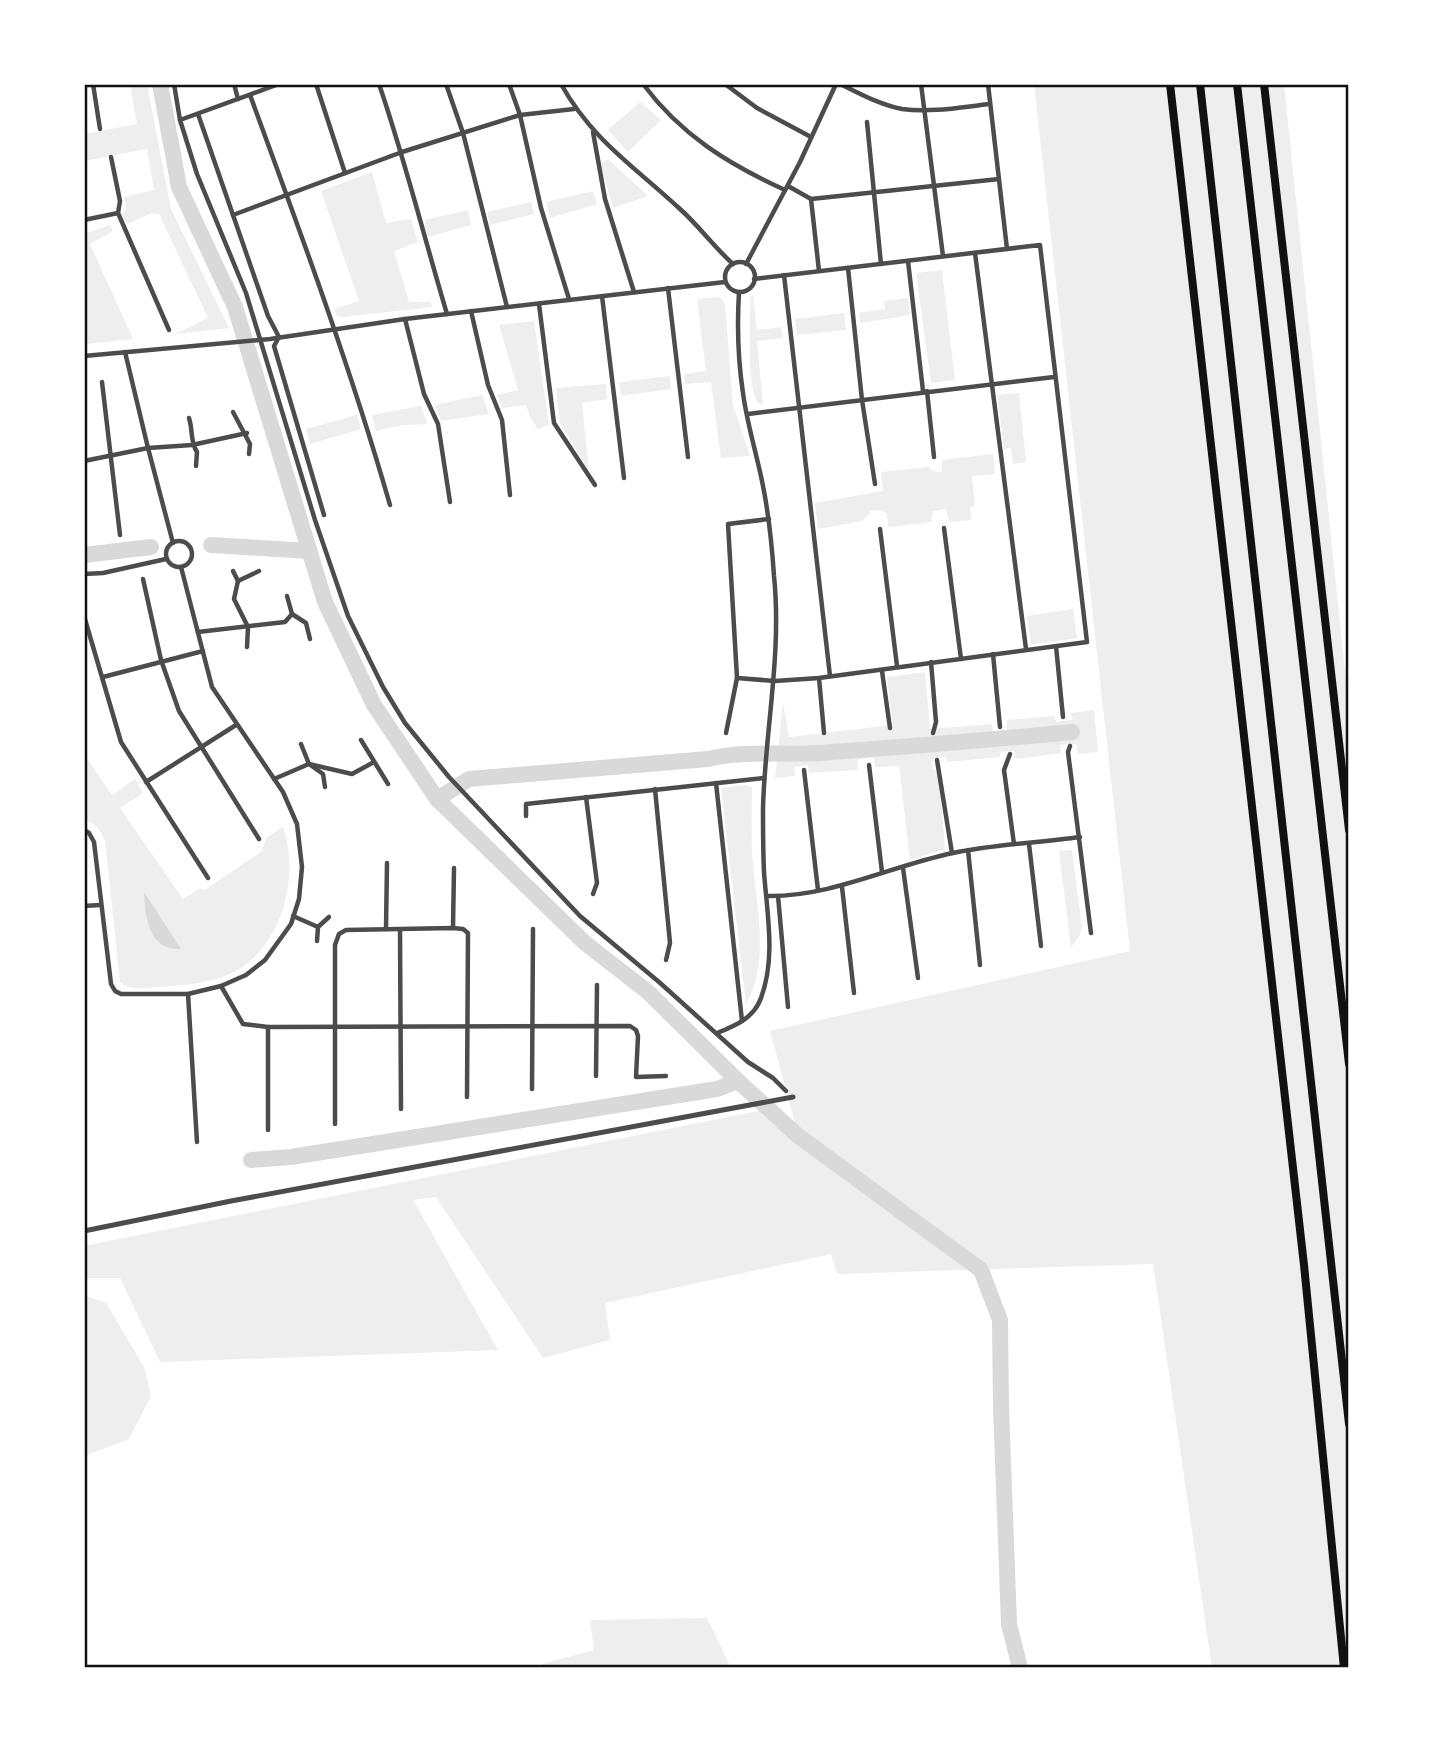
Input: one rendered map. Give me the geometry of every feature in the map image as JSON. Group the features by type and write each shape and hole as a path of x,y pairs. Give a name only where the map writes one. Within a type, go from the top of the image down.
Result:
{"highway":[{"path":"1170,84 1304,1265 1344,1668"},
{"path":"1200,84 1349,1424"},
{"path":"1237,84 1349,1064"},
{"path":"1265,84 1349,830"}],"street":[{"path":"93,84 100,129"},
{"path":"84,1231 231,1201 793,1097 773,1078 748,1062 618,946 580,916 449,777 405,723 383,687 348,616 315,520 246,293 197,174 180,120 174,84"},
{"path":"234,84 238,99"},
{"path":"180,120 279,84"},
{"path":"316,84 345,173"},
{"path":"379,84 402,152 447,314"},
{"path":"446,84 463,133 507,307"},
{"path":"509,84 520,115 541,208 569,299"},
{"path":"561,84 574,109 593,132 682,210 733,264 746,264 753,271 754,279 747,290 739,292 729,288 725,282 725,274 733,264"},
{"path":"643,84 654,99 689,133 730,163 811,199 999,179"},
{"path":"725,84 757,108 811,137"},
{"path":"746,264 838,84 901,109 925,110 990,104"},
{"path":"921,84 943,257"},
{"path":"988,84 1007,249"},
{"path":"250,95 335,328 366,420 390,505"},
{"path":"233,215 402,152 520,115 574,109"},
{"path":"198,114 268,316 279,337"},
{"path":"867,122 881,264"},
{"path":"593,132 605,198 634,292"},
{"path":"111,157 120,201 118,213 169,330"},
{"path":"811,199 819,271"},
{"path":"84,220 118,213"},
{"path":"737,678 775,681 819,678 1087,642 1040,245 754,279"},
{"path":"975,253 1026,649"},
{"path":"908,261 934,457"},
{"path":"848,268 862,400 875,484"},
{"path":"784,275 830,676"},
{"path":"84,356 279,337 405,319 725,282"},
{"path":"668,288 688,457"},
{"path":"717,1033 752,1014 760,1001 769,965 770,943 763,850 764,778 775,681 775,580 768,519 742,391 738,338 739,292"},
{"path":"602,296 624,478"},
{"path":"539,304 554,423 595,485"},
{"path":"471,311 488,385 502,420 510,495"},
{"path":"405,319 424,394 438,424 450,502"},
{"path":"279,337 274,346 324,515"},
{"path":"125,352 173,542"},
{"path":"748,414 1054,377"},
{"path":"102,382 120,535"},
{"path":"233,412 250,444 249,454"},
{"path":"189,418 193,429 192,445 198,452 196,466"},
{"path":"84,461 245,434"},
{"path":"726,733 737,678 728,524 768,519"},
{"path":"944,528 961,659"},
{"path":"880,529 897,666"},
{"path":"173,542 183,542 190,548 191,559 181,567 170,565 166,559 167,548 173,542"},
{"path":"84,574 103,573 166,559"},
{"path":"84,830 94,842 111,984 115,991 131,996 188,994 221,986 246,975 265,960 291,924 299,899 302,867 296,824 283,792 212,687 181,567"},
{"path":"233,571 238,581 234,599 248,627 247,647"},
{"path":"238,581 259,571"},
{"path":"143,579 161,660 179,711 259,839"},
{"path":"287,596 292,614 306,623 310,639"},
{"path":"198,632 285,622 292,614"},
{"path":"84,616 121,742 208,878"},
{"path":"1056,646 1063,717"},
{"path":"103,677 203,651"},
{"path":"993,654 1000,727"},
{"path":"931,662 936,722 933,733"},
{"path":"882,671 890,728"},
{"path":"819,678 824,733"},
{"path":"146,782 236,725"},
{"path":"360,740 388,784"},
{"path":"301,744 309,764 323,774 325,787"},
{"path":"1070,746 1091,933"},
{"path":"1010,754 1004,770 1014,844"},
{"path":"937,760 952,853"},
{"path":"274,779 309,764 352,774 374,762"},
{"path":"869,765 882,872"},
{"path":"804,770 818,890"},
{"path":"526,816 526,804 764,778"},
{"path":"716,783 742,1021"},
{"path":"654,789 670,943 666,960"},
{"path":"586,797 597,883 593,894"},
{"path":"767,896 842,887 882,872 952,853 1080,837"},
{"path":"1029,844 1041,946"},
{"path":"968,850 980,965"},
{"path":"386,929 387,863"},
{"path":"903,868 918,978"},
{"path":"453,928 454,869"},
{"path":"842,887 854,993"},
{"path":"778,896 788,1007"},
{"path":"84,906 100,905"},
{"path":"293,916 318,927"},
{"path":"317,941 318,927 329,917"},
{"path":"335,1124 336,938 346,930 453,928 463,929 468,933 467,1097"},
{"path":"533,929 533,1089"},
{"path":"400,930 401,1109"},
{"path":"597,985 597,1076"},
{"path":"221,986 243,1024 268,1027 630,1026 636,1030 636,1077 666,1076"},
{"path":"188,994 197,1142"},
{"path":"268,1027 268,1130"}],"shaded area":[{"path":"130,84 147,84 171,209 229,328 175,334 208,318 159,214 152,213 127,224 122,215 126,209 124,197 154,190 147,149 84,161 84,134 137,124"},
{"path":"1034,84 1284,84 1349,710 1349,1668 1212,1668 1153,1264 837,1274 831,1254 605,1303 610,1340 543,1358 436,1197 413,1200 498,1350 160,1362 120,1278 84,1278 84,1246 758,1111 802,1149 770,1031 1130,951"},
{"path":"640,102 661,120 628,152 608,130"},
{"path":"609,160 648,196 613,208 601,165 603,161"},
{"path":"372,172 386,223 411,219 418,242 394,251 409,302 431,302 432,307 337,316 335,309 359,301 321,191"},
{"path":"593,191 597,204 550,218 546,202"},
{"path":"531,202 534,214 490,225 487,212"},
{"path":"468,210 471,225 428,237 425,220"},
{"path":"110,225 113,231 90,244 133,339 86,344 84,234"},
{"path":"942,270 955,380 931,383 916,273"},
{"path":"753,295 757,330 781,327 783,338 757,341 763,404 759,404 755,396 750,369"},
{"path":"720,297 725,304 733,405 750,456 721,458 711,382 685,384 684,374 706,371 697,299"},
{"path":"908,298 910,315 860,323 859,313 885,309 884,301"},
{"path":"844,313 846,330 797,335 795,319"},
{"path":"534,321 549,425 538,429 526,405 502,408 497,395 518,390 499,325"},
{"path":"670,376 671,389 621,396 619,382"},
{"path":"606,384 607,399 582,403 589,471 560,423 556,388"},
{"path":"1019,393 1026,462 1013,464 1011,448 1004,449 997,395"},
{"path":"482,395 489,414 441,421 435,405"},
{"path":"421,406 427,424 403,425 376,431 372,415"},
{"path":"357,415 361,429 310,444 306,429"},
{"path":"993,454 995,474 972,476 975,506 970,507 971,520 949,522 946,509 933,511 931,522 888,527 887,514 881,510 871,511 862,521 818,529 815,503 883,491 881,472 929,467 932,471 942,472 942,460"},
{"path":"1073,609 1077,638 1031,645 1027,616"},
{"path":"925,672 930,729 992,724 993,731 1007,730 1007,720 1055,716 1056,722 1072,720 1071,713 1094,710 1098,752 1078,754 1076,744 1060,745 1061,753 1016,759 1014,751 1000,752 1000,757 947,762 946,757 933,759 932,768 939,774 945,849 910,860 899,766 875,767 874,758 858,759 857,770 809,773 808,765 794,767 795,776 775,778 783,702 789,737 893,725 887,677"},
{"path":"84,754 112,795 135,779 143,793 120,808 183,899 200,888 205,890 262,851 266,838 283,827 289,866 284,907 266,944 252,959 227,975 197,983 137,988 120,982 105,841 92,823 84,820"},
{"path":"751,786 752,789 752,849 760,928 758,968 746,1004 721,788"},
{"path":"1072,850 1082,928 1071,947 1059,851"},
{"path":"144,892 181,949 170,948 155,938 148,922"},
{"path":"84,1295 106,1303 144,1367 151,1396 129,1439 84,1456"},
{"path":"707,1618 731,1668 542,1668 542,1664 594,1650 590,1620"}],"waterway":[{"path":"160,84 179,187 235,307 325,602 374,705 437,799 585,943 648,992 797,1135 981,1270 1000,1320 1009,1624 1020,1668"},
{"path":"211,545 310,551"},
{"path":"84,555 151,547"},
{"path":"437,799 469,779 722,756 820,753 1072,732"},
{"path":"251,1160 291,1157 717,1089 738,1081"}]}
